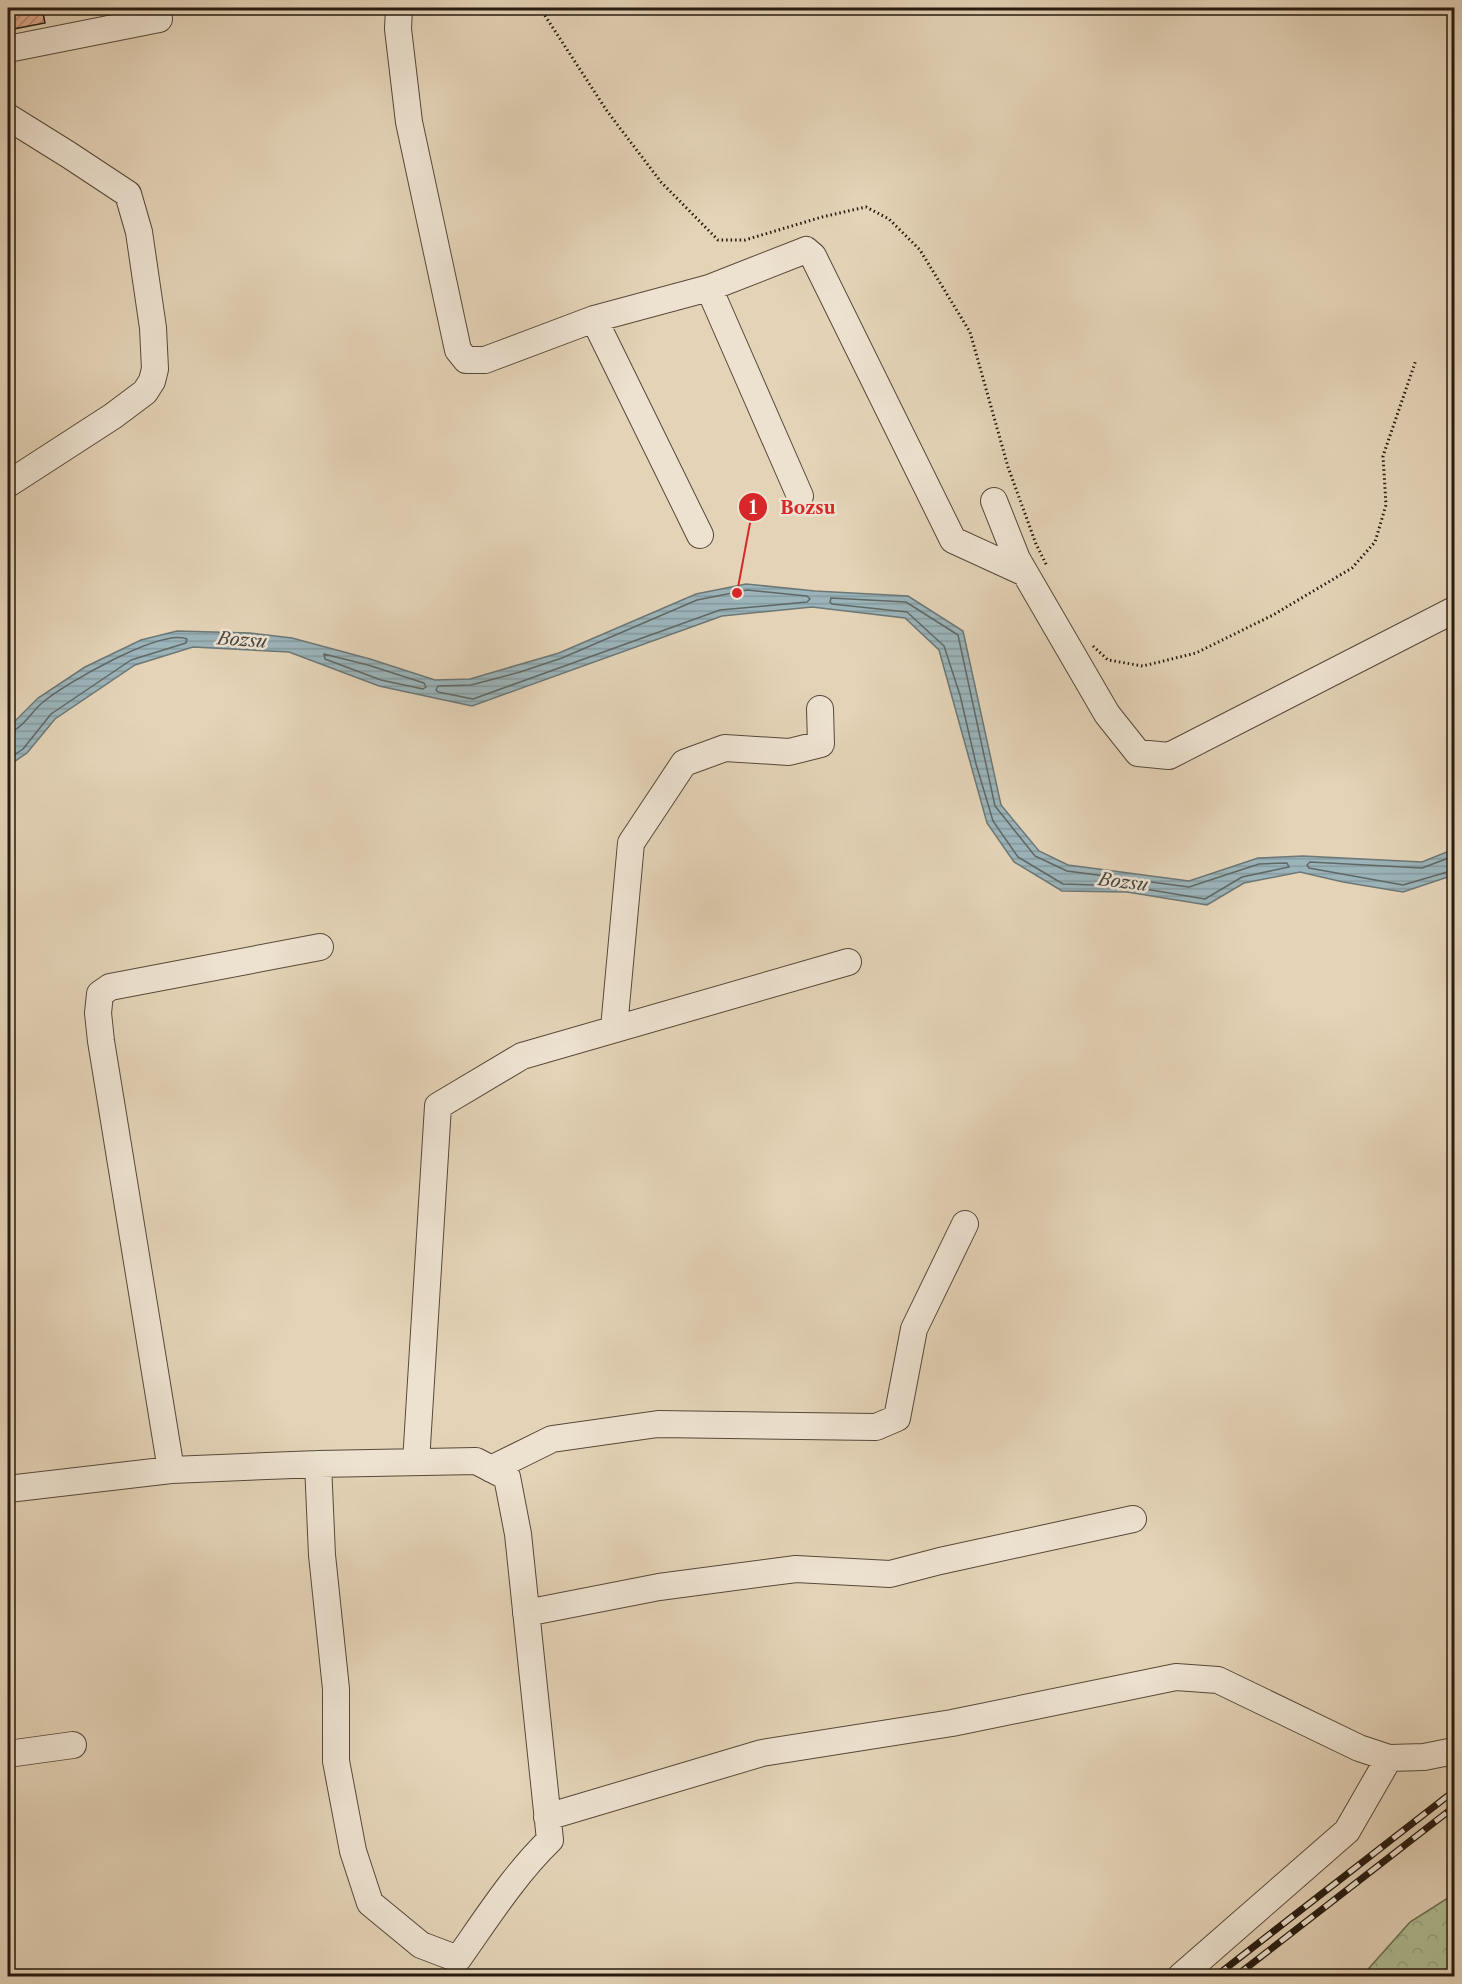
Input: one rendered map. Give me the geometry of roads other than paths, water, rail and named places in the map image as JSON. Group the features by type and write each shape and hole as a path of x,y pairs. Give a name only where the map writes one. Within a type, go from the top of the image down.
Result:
{"street":[{"path":"399,8 398,29 409,123 458,350 466,360 485,360 594,319 709,288 806,250 813,256 953,540 1025,573"},
{"path":"8,50 159,19"},
{"path":"8,117 69,154 128,194 140,232 153,328 154,369 152,381 144,392 113,416 8,484"},
{"path":"709,288 800,496"},
{"path":"594,319 700,535"},
{"path":"994,501 1017,559 1107,714 1138,753 1169,756 1455,610"},
{"path":"615,1028 631,843 684,763 725,748 789,752 821,744 820,709"},
{"path":"171,1470 101,1041 98,1013 100,994 110,987 320,947"},
{"path":"416,1462 438,1106 522,1056 848,962"},
{"path":"491,1469 552,1439 658,1424 876,1427 897,1418 914,1329 965,1224"},
{"path":"8,1489 171,1470 318,1464 476,1461 507,1477 518,1534 550,1840 531,1858 458,1959 421,1945 370,1904 353,1851 336,1761 336,1689 321,1555 318,1464"},
{"path":"526,1613 659,1587 796,1569 890,1574 940,1561 1133,1520"},
{"path":"547,1816 762,1752 952,1723 1176,1677 1218,1680 1359,1748 1389,1758 1424,1757 1455,1751"},
{"path":"8,1754 73,1745"},
{"path":"1181,1977 1347,1831 1389,1758"}],"water":[{"name":"Bozsu","path":"746,584 815,591 908,596 963,631 1001,805 1039,851 1068,865 1189,881 1258,858 1303,856 1422,862 1454,849 1454,875 1403,892 1300,872 1244,883 1207,905 1127,892 1062,891 1014,862 987,823 939,650 905,618 812,607 722,616 472,706 379,686 289,652 193,647 135,665 55,719 27,753 8,766 8,728 38,698 85,667 141,640 177,631 250,633 292,638 370,659 435,680 470,679 559,653 696,594"}],"railway":[{"path":"1216,1976 1454,1791"},
{"path":"1236,1976 1454,1807"}],"place":[{"name":"Bozsu","path":"737,593"}]}
